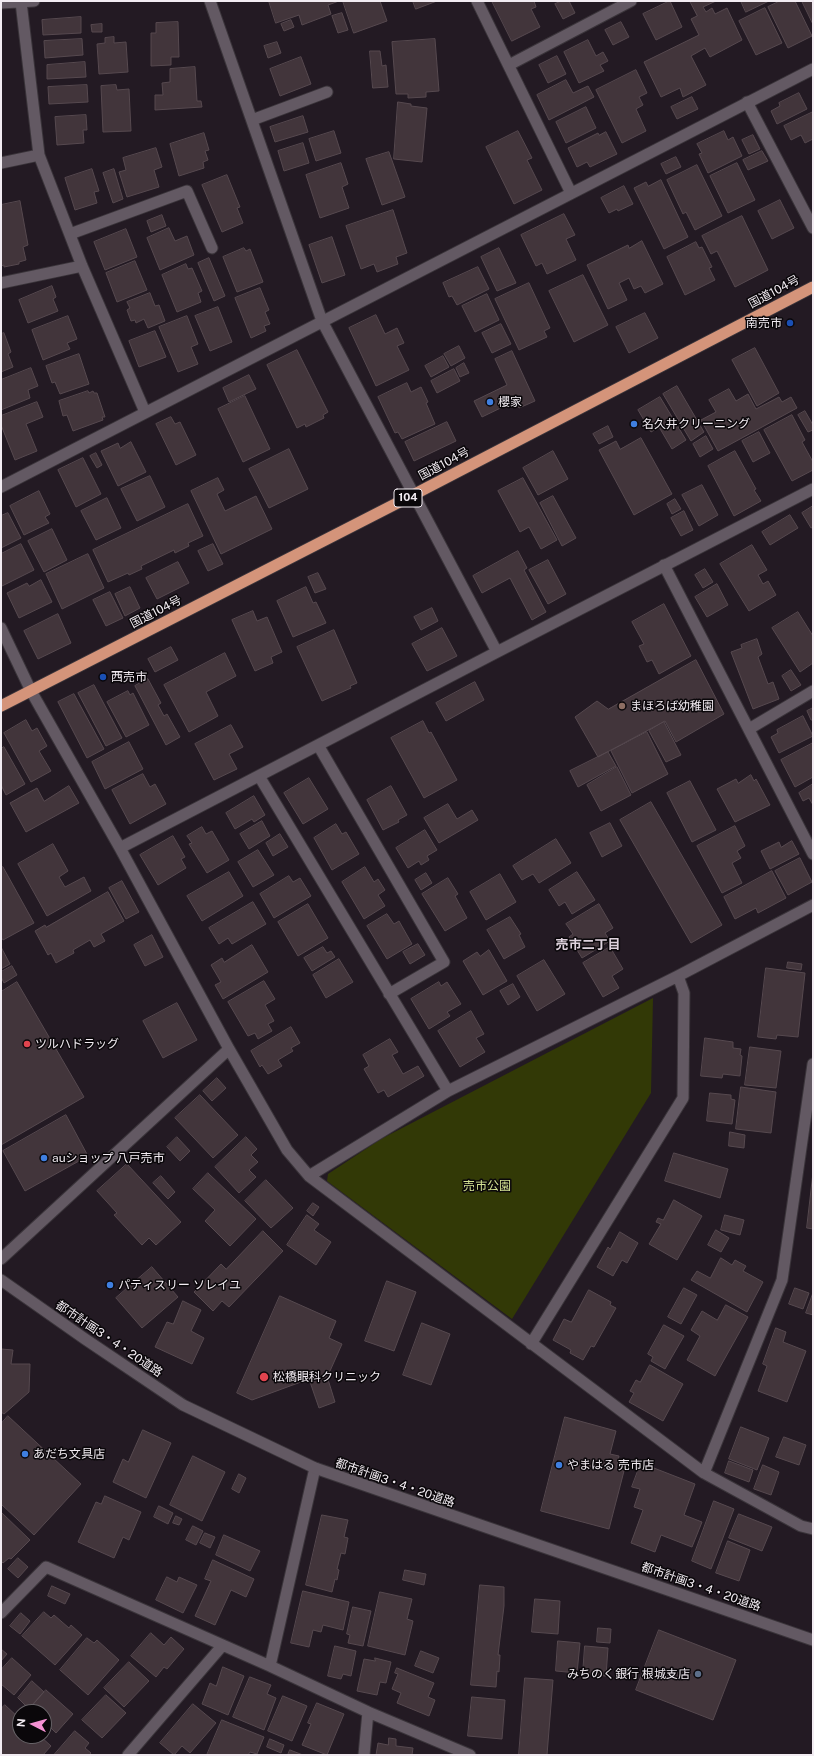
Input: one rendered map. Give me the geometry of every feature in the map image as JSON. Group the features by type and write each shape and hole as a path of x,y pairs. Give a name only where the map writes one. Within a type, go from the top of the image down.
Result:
{"highway":[{"name":"国道104号","path":"1,706 414,495 813,287"}],"street":[{"path":"1,3 34,1"},
{"path":"210,1 322,321 496,652"},
{"path":"476,1 509,64 572,193"},
{"path":"509,64 631,1"},
{"path":"21,2 39,155 82,266 144,412"},
{"path":"1,487 144,412 813,69"},
{"path":"252,120 327,92"},
{"path":"747,102 813,228"},
{"path":"1,163 39,155"},
{"path":"70,234 187,191 212,248"},
{"path":"1,283 82,266"},
{"path":"120,848 813,489"},
{"path":"664,565 813,854"},
{"path":"1,628 31,691 120,848 229,1048 287,1150 309,1176 704,1473 802,1526 813,1529"},
{"path":"749,728 813,691"},
{"path":"318,745 444,962 389,994"},
{"path":"259,776 448,1091"},
{"path":"309,1176 448,1091 678,976 813,905"},
{"path":"531,1344 683,1098 684,993 678,976"},
{"path":"1,1259 229,1048"},
{"path":"704,1473 782,1280 813,1064"},
{"name":"都市計画3・4・20道路","path":"1,1280 183,1405 315,1468 813,1640"},
{"path":"270,1666 315,1468"},
{"path":"1,1613 46,1567 270,1666 368,1712 470,1755"},
{"path":"128,1755 222,1646"},
{"path":"364,1755 368,1712"}],"green space":[{"name":"売市公園","path":"653,998 651,1093 512,1319 327,1181 328,1174 381,1139"}],"building":[{"path":"269,1 339,1 328,5 331,14 302,25 299,15 276,23"},
{"path":"343,1 380,1 387,21 354,33"},
{"path":"413,1 437,1 416,9"},
{"path":"492,1 534,1 536,7 531,9 540,27 512,41"},
{"path":"562,1 569,1 575,13 563,19 555,4"},
{"path":"670,1 682,27 656,40 643,14"},
{"path":"690,1 716,1 703,7 706,12 712,8 715,14 727,8 742,40 710,57 705,48 691,56 706,85 683,97 680,88 661,97 644,62 699,35 691,19 697,16"},
{"path":"741,1 769,1 746,12"},
{"path":"780,1 795,1 812,36 788,48 768,7"},
{"path":"802,1 813,1 813,24"},
{"path":"765,8 782,43 756,55 739,21"},
{"path":"342,13 348,30 338,33 332,16"},
{"path":"81,17 81,33 43,35 42,20"},
{"path":"291,20 294,27 284,31 281,24"},
{"path":"178,22 179,57 171,57 171,65 151,66 151,33 156,33 156,23"},
{"path":"621,22 629,37 613,45 605,30"},
{"path":"102,24 102,32 92,32 91,25"},
{"path":"114,37 114,43 126,42 128,72 99,74 97,44 105,43 105,38"},
{"path":"82,39 83,55 45,58 44,41"},
{"path":"435,39 439,91 426,92 426,97 408,98 408,94 396,94 392,42"},
{"path":"588,40 596,56 603,52 608,61 600,65 604,71 579,83 564,52"},
{"path":"277,42 281,53 268,58 264,46"},
{"path":"370,51 380,51 382,66 386,65 388,87 373,88"},
{"path":"557,56 566,74 548,83 539,65"},
{"path":"301,57 311,84 280,96 270,69"},
{"path":"85,62 86,77 47,79 47,65"},
{"path":"195,67 197,101 201,101 202,107 155,110 155,95 163,95 162,83 170,82 170,69"},
{"path":"636,70 647,93 639,97 643,105 636,109 646,131 622,143 596,90"},
{"path":"566,80 573,93 588,86 594,97 549,120 537,95"},
{"path":"87,85 88,102 49,104 48,87"},
{"path":"116,85 117,90 129,89 131,131 103,132 101,86"},
{"path":"799,93 807,109 777,124 771,111 780,106 779,103"},
{"path":"692,97 698,109 677,119 671,107"},
{"path":"398,102 411,104 411,106 427,108 422,162 394,159"},
{"path":"586,107 596,128 566,143 556,122"},
{"path":"813,112 813,139 805,143 801,135 791,140 784,126"},
{"path":"86,115 87,130 83,130 84,143 57,145 55,117"},
{"path":"303,116 308,132 275,142 270,127"},
{"path":"334,131 341,153 316,161 309,139"},
{"path":"518,131 532,158 527,160 542,190 514,204 486,147"},
{"path":"724,131 728,140 733,137 742,156 708,173 699,154 702,153 697,144"},
{"path":"606,132 617,154 590,167 587,162 577,167 568,148 598,133 599,135"},
{"path":"204,133 209,150 205,151 208,160 203,162 204,168 179,176 170,144"},
{"path":"753,135 760,149 749,154 742,140"},
{"path":"303,143 309,163 284,171 278,151"},
{"path":"156,148 162,167 154,170 159,187 127,197 119,172 126,170 123,158"},
{"path":"762,151 768,161 748,170 743,160"},
{"path":"389,152 405,197 382,205 366,159"},
{"path":"676,157 681,167 666,174 661,164"},
{"path":"341,163 348,184 342,187 349,208 320,218 306,175"},
{"path":"737,163 755,200 728,213 710,176"},
{"path":"697,165 722,216 695,230 686,212 683,214 667,180"},
{"path":"92,169 99,191 94,192 97,203 75,210 65,178"},
{"path":"114,169 123,199 113,203 103,173"},
{"path":"227,175 240,207 237,208 243,223 222,232 202,185"},
{"path":"661,180 688,237 664,249 634,188 646,182 648,186"},
{"path":"624,186 633,204 618,211 617,209 609,213 601,198"},
{"path":"780,200 794,228 772,239 758,211"},
{"path":"20,201 28,245 23,247 26,260 19,262 19,264 4,267 4,265 1,266 1,205"},
{"path":"393,210 407,253 396,257 398,264 377,272 374,264 361,269 346,226"},
{"path":"564,214 575,235 566,239 576,260 547,274 542,263 536,266 521,235"},
{"path":"162,215 166,226 151,232 147,221"},
{"path":"742,216 768,270 735,287 717,251 711,254 702,236"},
{"path":"169,228 175,241 187,236 194,255 160,270 147,238"},
{"path":"126,229 137,257 105,270 94,242"},
{"path":"332,237 345,275 322,283 309,245"},
{"path":"642,241 663,284 645,293 641,286 634,289 629,278 619,283 627,300 608,309 587,265 628,245 629,248"},
{"path":"696,242 699,248 702,247 712,267 709,268 715,280 685,295 667,257"},
{"path":"244,248 246,251 250,249 263,282 237,292 223,257"},
{"path":"499,248 516,283 497,291 481,257"},
{"path":"209,258 225,296 214,301 198,263"},
{"path":"135,261 147,290 117,302 106,273"},
{"path":"186,264 188,269 192,268 202,291 198,293 201,302 177,312 162,275"},
{"path":"478,267 489,289 457,305 452,296 449,297 443,283"},
{"path":"583,275 608,325 574,342 549,291"},
{"path":"529,283 550,328 544,331 547,337 519,350 495,299"},
{"path":"52,286 56,297 53,299 58,311 28,323 19,300"},
{"path":"260,288 269,310 265,312 270,324 264,326 266,331 251,338 235,298"},
{"path":"150,293 155,306 159,305 165,321 148,328 144,319 136,323 135,320 131,321 127,310 130,308 127,302"},
{"path":"487,294 499,320 475,332 462,306"},
{"path":"218,307 232,342 210,351 195,316"},
{"path":"645,313 658,338 629,353 616,327"},
{"path":"376,315 385,334 397,328 404,343 397,346 409,370 376,386 349,328"},
{"path":"68,316 77,339 67,343 70,349 43,360 32,330"},
{"path":"187,316 198,344 191,347 198,364 178,372 159,327"},
{"path":"501,324 511,344 492,353 482,333"},
{"path":"155,331 166,357 139,367 129,341"},
{"path":"4,333 11,352 8,354 13,367 1,372 1,334"},
{"path":"459,346 465,358 451,366 444,354"},
{"path":"755,348 779,393 757,406 732,360"},
{"path":"297,350 328,412 323,415 324,418 306,427 305,424 297,428 267,365"},
{"path":"512,351 535,401 519,408 515,401 482,417 474,401 507,385 495,359"},
{"path":"79,354 89,384 60,394 55,382 52,383 46,366"},
{"path":"443,356 449,367 431,377 425,366"},
{"path":"464,363 469,373 460,377 456,368"},
{"path":"31,368 38,386 28,390 30,398 1,410 1,380"},
{"path":"454,369 460,381 437,393 431,381"},
{"path":"249,375 256,389 229,402 223,388"},
{"path":"407,383 411,392 421,387 428,402 426,403 435,424 402,439 398,432 395,433 378,397"},
{"path":"677,386 704,432 691,441 663,394"},
{"path":"729,389 736,401 748,394 756,409 779,397 782,402 791,397 797,408 718,451 701,420 716,412 709,400"},
{"path":"88,391 89,393 93,391 94,393 97,393 105,417 102,417 103,420 73,431 67,415 63,416 59,401"},
{"path":"245,396 270,449 243,462 218,409"},
{"path":"660,397 686,440 672,449 659,427 651,432 638,410"},
{"path":"37,402 43,417 26,424 37,451 15,460 1,425 1,416"},
{"path":"805,411 813,425 813,430 808,432 798,415"},
{"path":"792,415 805,440 802,442 813,462 813,470 792,481 764,430"},
{"path":"171,417 175,424 180,422 196,455 176,465 156,424"},
{"path":"447,422 456,441 414,461 405,442"},
{"path":"608,426 613,437 599,444 593,434"},
{"path":"759,432 770,453 753,462 742,441"},
{"path":"706,436 713,449 700,457 693,444"},
{"path":"641,438 672,494 634,515 599,450 616,441 620,449"},
{"path":"131,442 146,472 118,486 101,451 118,443 120,448"},
{"path":"289,449 308,489 269,508 249,469"},
{"path":"553,451 568,479 538,495 523,468"},
{"path":"735,451 761,501 734,516 708,466"},
{"path":"96,453 102,465 97,468 90,456"},
{"path":"83,458 101,494 76,507 58,470"},
{"path":"150,476 165,507 137,521 121,489"},
{"path":"218,478 224,490 217,494 225,511 256,496 272,529 221,554 191,491"},
{"path":"523,478 557,540 541,549 529,527 520,532 498,491"},
{"path":"702,485 718,515 699,526 682,495"},
{"path":"39,491 50,514 45,517 49,523 24,535 10,506"},
{"path":"553,496 576,538 562,546 540,503"},
{"path":"107,498 121,528 96,540 81,511"},
{"path":"675,499 681,509 672,514 667,504"},
{"path":"188,504 203,536 188,543 189,546 175,553 174,550 141,566 142,569 129,575 128,573 108,582 93,550"},
{"path":"813,506 813,527 811,528 802,513"},
{"path":"684,511 693,530 681,536 671,518"},
{"path":"8,513 21,538 1,548 1,516"},
{"path":"790,515 798,528 770,545 762,532"},
{"path":"52,529 67,560 44,572 28,541"},
{"path":"21,544 34,570 2,586 1,554"},
{"path":"213,544 223,564 208,571 198,551"},
{"path":"752,545 767,570 758,575 763,584 768,581 776,595 749,611 720,564"},
{"path":"518,551 527,568 524,570 546,612 532,620 510,578 482,593 473,576"},
{"path":"88,554 104,588 62,609 46,574"},
{"path":"548,560 566,594 548,604 529,570"},
{"path":"178,562 189,583 157,599 146,578"},
{"path":"705,569 713,582 703,588 695,575"},
{"path":"318,573 326,589 315,593 308,577"},
{"path":"41,580 52,602 19,618 7,593 27,583 29,586"},
{"path":"717,584 728,605 707,617 695,597"},
{"path":"130,587 140,608 125,616 115,594"},
{"path":"306,587 313,603 316,602 326,623 293,637 277,601"},
{"path":"110,592 123,618 106,626 93,600"},
{"path":"664,604 691,656 659,674 652,660 647,662 639,646 644,644 632,622"},
{"path":"432,608 438,621 421,630 414,617"},
{"path":"253,611 257,621 267,617 282,652 271,657 273,663 255,671 232,620"},
{"path":"798,612 813,636 813,663 800,672 772,628"},
{"path":"58,614 71,643 38,659 24,631"},
{"path":"442,628 457,656 427,671 412,644"},
{"path":"334,630 357,683 350,686 351,688 322,701 297,647"},
{"path":"757,639 762,654 758,657 768,684 773,682 779,699 753,709 731,652 742,648 741,645"},
{"path":"171,647 178,660 155,672 148,659"},
{"path":"225,653 236,676 206,692 218,716 189,732 164,685"},
{"path":"696,660 724,714 676,742 665,721 598,757 575,717 597,701 608,709"},
{"path":"791,670 801,685 791,691 782,676"},
{"path":"148,679 161,703 158,705 164,716 167,714 180,737 166,745 135,686"},
{"path":"475,682 484,700 446,721 436,703"},
{"path":"94,685 122,738 106,746 78,693"},
{"path":"128,691 130,695 133,693 149,725 126,737 107,702"},
{"path":"74,694 104,749 87,758 58,702"},
{"path":"813,708 813,720 811,720 807,711"},
{"path":"803,716 813,736 779,753 771,737 778,733 777,730"},
{"path":"26,720 32,731 37,728 47,746 39,751 51,771 31,782 4,733"},
{"path":"423,721 429,733 431,732 457,780 424,798 391,738"},
{"path":"664,722 681,755 666,762 649,731"},
{"path":"231,725 243,747 229,754 237,769 214,780 195,744"},
{"path":"647,732 668,774 632,793 611,751"},
{"path":"129,742 143,769 105,789 92,762"},
{"path":"813,743 813,777 795,787 781,760"},
{"path":"4,747 25,784 6,795 1,785 1,749"},
{"path":"608,752 616,766 578,787 570,771"},
{"path":"617,767 631,795 601,811 587,785"},
{"path":"143,774 150,787 155,784 166,804 130,824 112,790"},
{"path":"751,775 754,781 756,779 770,805 735,822 717,789 736,779 738,783"},
{"path":"309,778 328,809 303,824 284,793"},
{"path":"690,781 716,830 692,842 667,793"},
{"path":"813,784 813,805 809,798 803,801 799,793"},
{"path":"69,786 79,803 26,832 10,803 37,788 44,801"},
{"path":"391,786 407,815 398,820 399,822 383,830 367,800"},
{"path":"254,796 265,815 254,822 252,819 235,829 226,813"},
{"path":"651,802 722,925 691,943 620,820"},
{"path":"448,804 457,819 472,810 478,820 439,843 424,818"},
{"path":"262,821 270,836 249,849 240,834"},
{"path":"610,823 622,846 602,857 590,833"},
{"path":"336,824 342,834 346,832 359,854 332,870 314,838"},
{"path":"735,826 745,846 737,851 741,858 732,863 742,883 722,893 697,846"},
{"path":"202,827 206,834 212,831 229,860 207,873 189,844 192,843 187,836"},
{"path":"425,830 437,850 427,856 429,860 421,865 419,861 408,868 396,848"},
{"path":"280,834 288,847 273,856 266,843"},
{"path":"173,836 185,857 181,859 186,868 158,885 140,855"},
{"path":"556,839 571,863 539,883 533,874 522,880 513,866"},
{"path":"792,841 799,854 770,869 761,851 779,842 781,847"},
{"path":"53,844 68,871 59,877 65,887 84,877 91,891 47,916 18,864"},
{"path":"258,850 274,875 253,887 238,862"},
{"path":"800,858 812,882 788,895 775,871"},
{"path":"3,867 34,923 3,940 1,937 1,868"},
{"path":"365,867 374,882 378,879 385,890 378,895 385,906 364,919 342,882"},
{"path":"772,871 786,898 758,913 756,908 735,919 724,897"},
{"path":"229,872 243,896 202,921 187,896"},
{"path":"577,872 595,900 572,914 565,902 559,906 549,890"},
{"path":"426,873 432,883 421,890 415,880"},
{"path":"500,874 516,902 486,920 470,892"},
{"path":"289,876 293,882 300,878 311,896 274,918 260,894"},
{"path":"448,878 458,894 455,896 467,918 445,931 422,894"},
{"path":"122,881 139,912 126,919 109,888"},
{"path":"108,892 124,921 101,934 105,941 94,947 90,940 73,950 74,953 56,963 51,953 48,955 35,931 45,925 46,927"},
{"path":"253,902 266,924 232,944 228,938 219,944 209,928"},
{"path":"308,904 328,938 298,956 278,922"},
{"path":"599,904 613,928 605,933 610,941 582,958 569,937 573,934 566,924"},
{"path":"387,914 394,924 399,921 412,944 387,959 367,926"},
{"path":"510,917 521,934 519,935 525,947 504,959 487,930"},
{"path":"152,935 163,957 145,966 134,945"},
{"path":"418,944 425,955 410,964 403,952"},
{"path":"252,945 268,972 223,999 215,985 221,982 211,965 222,958 224,962"},
{"path":"1,947 10,964 1,969"},
{"path":"323,947 327,953 331,951 335,957 312,971 304,958"},
{"path":"610,947 623,969 612,976 619,988 603,997 583,963"},
{"path":"489,950 507,981 483,995 463,961 477,952 480,956"},
{"path":"339,959 353,982 326,998 313,975"},
{"path":"544,960 565,994 537,1011 517,976"},
{"path":"788,962 802,964 801,970 787,968"},
{"path":"12,966 17,975 4,983 1,977 1,972"},
{"path":"766,968 805,973 798,1037 777,1035 776,1039 758,1037"},
{"path":"264,981 275,999 265,1005 274,1021 268,1024 272,1031 258,1039 255,1033 248,1036 228,1002"},
{"name":"ツルハドラッグ","path":"17,982 84,1097 1,1145 1,992"},
{"path":"439,982 441,986 447,982 461,1004 447,1012 450,1016 429,1029 411,999"},
{"path":"513,984 520,997 508,1005 500,991"},
{"path":"177,1003 197,1040 163,1058 143,1021"},
{"path":"471,1011 484,1034 476,1038 485,1052 460,1067 438,1031"},
{"path":"291,1027 300,1043 291,1048 293,1051 278,1060 282,1066 268,1074 262,1065 260,1067 251,1051"},
{"path":"705,1038 733,1042 733,1048 741,1049 740,1055 742,1056 740,1076 723,1074 722,1078 701,1076"},
{"path":"390,1039 398,1052 392,1055 403,1074 418,1066 424,1076 388,1097 384,1090 378,1093 364,1069 369,1066 363,1055"},
{"path":"750,1047 781,1051 776,1088 745,1085"},
{"path":"217,1078 226,1088 212,1101 203,1091"},
{"path":"741,1087 776,1092 771,1133 736,1129"},
{"path":"710,1093 731,1095 731,1099 735,1100 732,1124 707,1121"},
{"path":"200,1095 238,1135 213,1158 175,1118"},
{"path":"66,1115 88,1156 25,1191 3,1151"},
{"path":"730,1132 745,1135 744,1148 729,1146"},
{"path":"177,1137 190,1151 180,1161 167,1147"},
{"path":"246,1137 257,1149 251,1155 258,1162 249,1170 256,1177 239,1193 215,1167"},
{"path":"674,1153 728,1169 720,1198 665,1181"},
{"path":"127,1164 181,1222 156,1245 149,1238 142,1245 114,1215 117,1213 97,1191"},
{"path":"208,1173 256,1219 230,1246 205,1221 215,1210 193,1189"},
{"path":"813,1173 813,1229 807,1228"},
{"path":"161,1176 175,1192 168,1199 153,1183"},
{"path":"266,1180 293,1208 271,1228 245,1201"},
{"path":"674,1200 702,1216 677,1260 649,1244 661,1224 656,1222 658,1218 663,1220"},
{"path":"313,1203 319,1207 313,1216 307,1211"},
{"path":"307,1215 319,1224 314,1230 331,1242 316,1265 287,1245"},
{"path":"725,1215 744,1220 740,1235 721,1230"},
{"path":"716,1230 729,1238 721,1252 708,1245"},
{"path":"263,1231 283,1251 229,1307 222,1301 213,1311 194,1292 221,1264 226,1269"},
{"path":"620,1232 638,1243 627,1263 622,1260 613,1276 597,1267 608,1247 610,1249"},
{"path":"721,1258 732,1265 735,1260 746,1266 743,1271 763,1282 747,1312 691,1280 697,1271 710,1278"},
{"path":"152,1267 178,1297 142,1328 116,1298"},
{"path":"387,1281 416,1292 394,1351 365,1341"},
{"path":"684,1288 697,1295 681,1324 668,1317"},
{"path":"795,1288 809,1293 803,1309 789,1304"},
{"path":"589,1290 611,1302 610,1305 616,1308 594,1347 591,1346 583,1360 570,1353 571,1350 553,1340 564,1319 571,1322"},
{"path":"813,1293 813,1315 806,1313"},
{"path":"280,1296 336,1321 329,1338 342,1344 330,1371 326,1373 335,1402 319,1408 309,1379 252,1400 237,1393"},
{"path":"183,1301 201,1310 191,1331 204,1338 192,1364 155,1347 167,1322 173,1324"},
{"path":"726,1305 748,1317 715,1376 687,1360 700,1336 691,1330 702,1311 717,1320"},
{"path":"422,1323 450,1334 431,1385 403,1375"},
{"path":"664,1325 684,1336 665,1369 651,1361 653,1357 648,1354"},
{"path":"776,1328 786,1332 783,1342 806,1351 787,1402 758,1391 767,1366 763,1364"},
{"path":"1,1349 13,1350 11,1364 30,1364 29,1392 4,1414 1,1412"},
{"path":"650,1365 683,1384 663,1421 629,1402 634,1393 630,1391 636,1380 640,1382"},
{"name":"あだち文具店","path":"8,1416 81,1484 34,1535 1,1504 1,1424"},
{"path":"565,1417 616,1431 610,1454 619,1456 616,1469 624,1471 609,1529 541,1511"},
{"path":"741,1427 769,1438 757,1470 729,1459"},
{"path":"143,1430 171,1443 146,1498 113,1482 123,1459 128,1462"},
{"path":"784,1437 806,1445 799,1465 776,1457"},
{"path":"193,1456 225,1472 202,1521 170,1505"},
{"path":"729,1461 753,1470 749,1482 725,1473"},
{"path":"641,1463 695,1484 684,1515 702,1522 692,1547 661,1535 655,1552 631,1543 643,1510 634,1507 640,1489 632,1487"},
{"path":"763,1465 779,1472 771,1495 754,1489"},
{"path":"239,1474 246,1478 239,1493 232,1489"},
{"path":"105,1496 141,1512 129,1540 123,1537 114,1558 78,1542 96,1502 101,1504"},
{"path":"714,1501 734,1509 711,1569 692,1561"},
{"path":"159,1506 173,1513 168,1524 154,1517"},
{"path":"1,1512 30,1540 11,1559 9,1558 3,1563 1,1561"},
{"path":"739,1514 772,1527 762,1551 729,1538"},
{"path":"322,1515 348,1520 344,1537 348,1538 345,1554 341,1553 337,1569 339,1570 337,1580 335,1579 332,1592 306,1585"},
{"path":"176,1516 182,1519 179,1525 173,1523"},
{"path":"193,1526 203,1531 196,1545 186,1540"},
{"path":"205,1533 215,1537 210,1548 200,1543"},
{"path":"224,1535 260,1551 250,1571 216,1555"},
{"path":"728,1541 750,1550 739,1581 716,1573"},
{"path":"18,1558 28,1567 18,1578 8,1569"},
{"path":"213,1560 254,1579 246,1597 231,1590 215,1625 195,1616 211,1581 205,1579"},
{"path":"405,1570 426,1574 424,1585 403,1580"},
{"path":"167,1577 177,1582 179,1577 197,1585 183,1613 156,1600"},
{"path":"480,1585 504,1587 504,1606 498,1655 500,1655 499,1672 497,1671 496,1687 471,1685"},
{"path":"52,1586 70,1594 65,1604 48,1596"},
{"path":"303,1591 349,1602 343,1630 323,1625 321,1632 313,1630 309,1647 291,1643"},
{"path":"380,1592 412,1599 407,1619 413,1621 405,1655 368,1646"},
{"path":"535,1599 560,1601 558,1634 532,1632"},
{"path":"353,1607 371,1611 363,1646 348,1643 350,1635 347,1634"},
{"path":"44,1612 51,1618 54,1615 69,1628 71,1625 82,1635 55,1665 22,1636"},
{"path":"21,1613 30,1621 20,1634 10,1626"},
{"path":"598,1628 611,1629 610,1643 597,1642"},
{"path":"659,1630 736,1660 713,1720 636,1690"},
{"path":"151,1633 164,1645 171,1637 184,1649 167,1669 164,1667 156,1677 131,1656"},
{"path":"87,1638 94,1643 97,1640 119,1660 88,1695 60,1670"},
{"path":"558,1641 580,1643 577,1673 556,1671"},
{"path":"335,1646 356,1651 351,1676 343,1674 341,1679 328,1676"},
{"path":"585,1646 608,1648 606,1676 583,1674"},
{"path":"1,1649 7,1654 1,1661"},
{"path":"421,1651 439,1658 433,1673 415,1666"},
{"path":"12,1658 31,1675 14,1695 1,1684 1,1670"},
{"path":"375,1658 391,1662 386,1683 380,1682 377,1695 357,1691 364,1659 375,1661"},
{"path":"129,1662 149,1681 124,1707 104,1688"},
{"path":"223,1667 244,1676 228,1715 202,1704 210,1683 216,1686"},
{"path":"397,1668 434,1683 428,1697 435,1700 429,1716 397,1703 401,1693 392,1689 398,1674 395,1673"},
{"path":"250,1677 271,1685 267,1694 276,1698 264,1730 233,1717"},
{"path":"525,1678 553,1680 547,1755 519,1755"},
{"path":"32,1681 44,1692 33,1704 24,1704 18,1698"},
{"path":"46,1690 73,1714 56,1733 52,1729 52,1704 33,1704"},
{"path":"106,1695 126,1713 102,1738 82,1720"},
{"path":"283,1696 307,1706 292,1741 268,1731"},
{"path":"472,1697 505,1700 502,1739 468,1736"},
{"path":"317,1703 344,1714 327,1755 302,1745 311,1724 308,1723"},
{"path":"193,1704 216,1723 190,1753 182,1746 174,1755 160,1743"},
{"path":"5,1705 12,1712 12,1744 49,1744 51,1746 43,1755 1,1755 1,1709"},
{"path":"222,1720 264,1737 257,1754 250,1752 248,1755 207,1755"},
{"path":"75,1731 89,1743 85,1748 91,1753 89,1755 54,1755"},
{"path":"389,1738 396,1739 396,1746 413,1748 412,1755 376,1755 378,1743 388,1745"},
{"path":"270,1739 284,1745 281,1753 267,1747"},
{"path":"290,1750 303,1755 288,1755"}],"place":[{"name":"南売市","path":"790,323"},
{"name":"櫻家","path":"490,402"},
{"name":"名久井クリーニング","path":"634,424"},
{"name":"西売市","path":"103,677"},
{"name":"まほろば幼稚園","path":"622,706"},
{"name":"ツルハドラッグ","path":"27,1044"},
{"name":"auショップ 八戸売市","path":"44,1158"},
{"name":"パティスリー ソレイユ","path":"110,1285"},
{"name":"松橋眼科クリニック","path":"264,1377"},
{"name":"あだち文具店","path":"25,1454"},
{"name":"やまはる 売市店","path":"559,1465"},
{"name":"みちのく銀行 根城支店","path":"698,1674"}],"district":[{"name":"売市二丁目","path":"588,945"}]}
